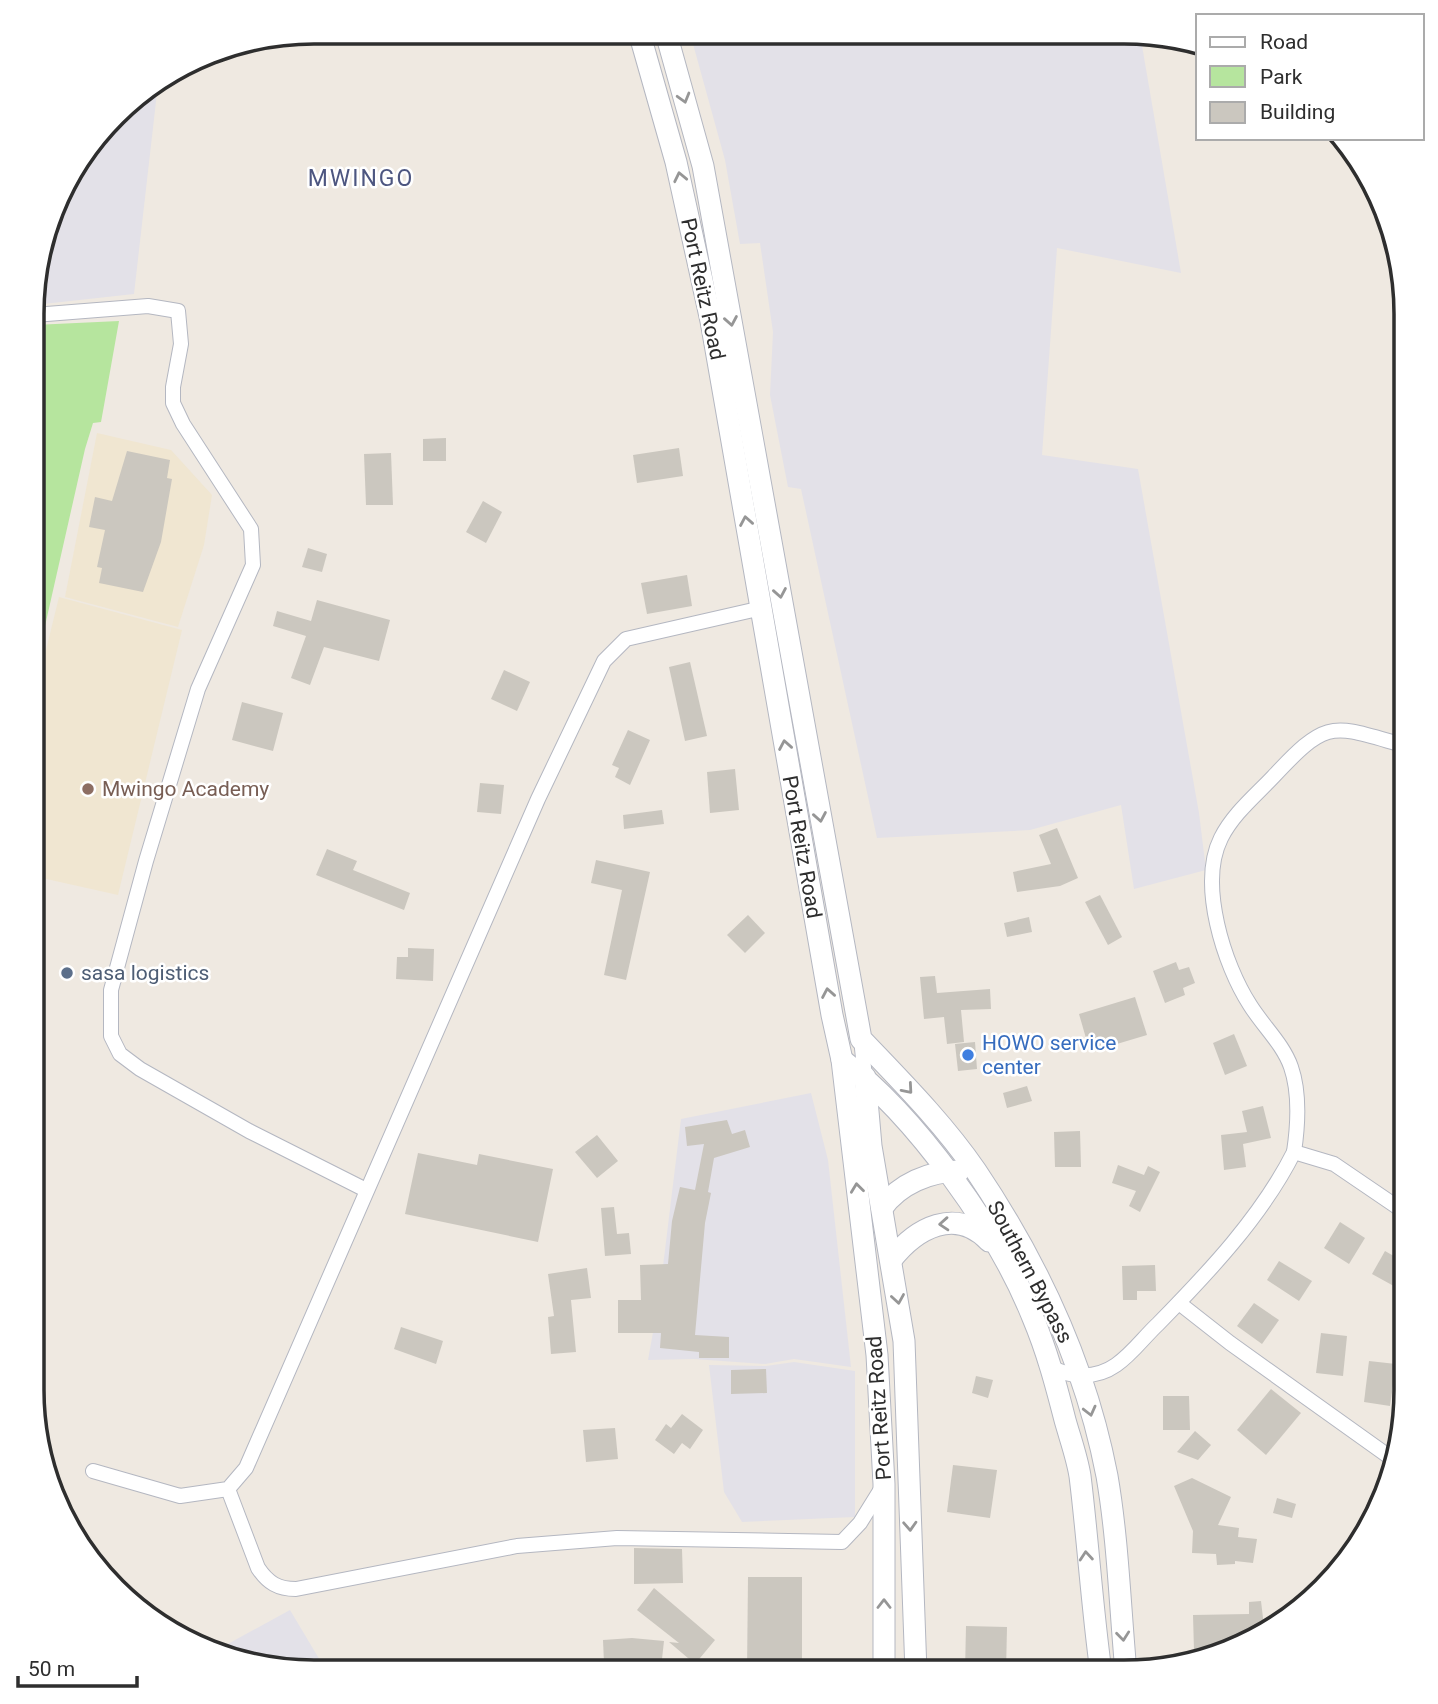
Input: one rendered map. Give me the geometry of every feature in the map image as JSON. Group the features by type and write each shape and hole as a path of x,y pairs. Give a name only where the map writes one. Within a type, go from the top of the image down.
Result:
{"main road":[{"name":"Port Reitz Road","path":"642,44 676,162 711,321 842,1060 877,1355 884,1484 884,1660"},
{"path":"669,44 704,166 852,1004 861,1039"},
{"name":"Southern Bypass","path":"861,1039 908,1088 975,1170 1022,1248 1054,1310 1082,1376 1107,1477 1125,1660"},
{"name":"Southern Bypass","path":"842,1060 865,1077 949,1171 999,1253 1032,1316 1051,1367 1079,1474 1099,1660"},
{"name":"Port Reitz Road","path":"865,1077 870,1146 904,1341 916,1660"},
{"path":"882,1208 897,1191 919,1179 949,1171 975,1170"},
{"path":"891,1260 905,1242 925,1228 948,1223 979,1231 999,1253"}],"street":[{"path":"44,314 148,306 178,311 181,344 173,403 183,424 251,529 253,565 198,689 146,861 111,990 111,1036 120,1054 140,1069 227,1119 366,1190"},
{"path":"93,1471 180,1496 228,1489 246,1468 259,1444 366,1190 533,811 604,662 626,639 762,608"},
{"path":"1051,1367 1067,1376 1082,1376 1115,1366 1179,1303 1255,1214 1282,1177 1294,1152 1297,1112 1290,1066 1236,983 1224,951 1215,902 1216,860 1220,841 1255,795 1288,760 1321,731 1338,728 1359,730 1394,742"},
{"name":"Port Reitz Road","path":"861,1039 865,1077"},
{"path":"1294,1152 1334,1164 1394,1205"},
{"path":"1179,1303 1230,1343 1386,1455"},
{"path":"228,1489 258,1568 265,1579 284,1589 296,1589 517,1546 552,1542 617,1538 842,1542 860,1523 884,1484"}],"shaded area":[{"path":"693,44 1142,44 1181,273 1057,248 1042,455 1138,469 1199,813 1206,870 1134,889 1121,805 1030,830 877,838 801,489 788,487 770,395 773,332 760,243 740,244 725,160"},
{"path":"157,94 134,294 44,304 53,244 64,210 80,179 111,136"},
{"path":"97,433 171,450 212,495 204,545 178,627 65,597"},
{"name":"Mwingo Academy","path":"59,597 182,630 118,895 44,878 44,658"},
{"path":"811,1093 828,1160 851,1367 794,1359 765,1364 694,1359 648,1360 659,1299 681,1119"},
{"path":"794,1362 855,1371 855,1517 742,1522 724,1492 709,1365 766,1366"},
{"path":"290,1610 320,1660 279,1658 226,1645"}],"green space":[{"path":"119,321 101,422 93,423 85,449 44,630 44,325"}],"building":[{"path":"446,438 446,461 423,461 423,439"},
{"path":"679,448 683,476 637,483 633,455"},
{"path":"127,451 170,460 167,478 172,479 161,542 143,592 99,583 102,568 97,567 105,530 89,527 95,497 112,501"},
{"path":"391,453 393,505 366,505 364,454"},
{"path":"483,501 502,512 486,543 466,532"},
{"path":"308,548 327,554 322,572 302,567"},
{"path":"687,575 692,606 647,614 641,583"},
{"path":"317,600 390,620 379,661 324,647 310,685 291,678 306,636 273,626 277,611 311,621"},
{"path":"690,662 707,736 685,741 669,667"},
{"path":"504,670 530,682 517,711 491,699"},
{"path":"242,702 283,713 273,751 232,740"},
{"path":"628,730 650,740 630,785 615,777 619,768 612,765"},
{"path":"735,769 739,810 710,813 707,772"},
{"path":"480,783 504,785 501,814 477,812"},
{"path":"662,810 664,824 624,829 623,815"},
{"path":"1057,828 1078,878 1060,886 1017,892 1013,872 1051,864 1039,835"},
{"path":"327,849 357,861 353,870 410,893 404,910 316,875"},
{"path":"596,860 650,872 626,980 604,975 622,890 591,883"},
{"path":"1100,895 1122,937 1108,945 1085,902"},
{"path":"748,915 765,933 745,953 727,935"},
{"path":"1029,917 1032,932 1007,937 1004,923"},
{"path":"408,948 434,949 433,981 396,979 397,957 408,957"},
{"path":"1176,962 1179,970 1189,967 1195,983 1183,988 1185,995 1165,1003 1153,971"},
{"path":"935,976 937,993 990,989 991,1009 961,1010 964,1042 947,1044 944,1017 924,1019 920,977"},
{"path":"1135,997 1147,1035 1090,1052 1079,1014"},
{"path":"1234,1034 1247,1066 1225,1075 1213,1043"},
{"path":"975,1042 977,1069 958,1071 955,1044"},
{"path":"1027,1086 1032,1101 1007,1108 1003,1093"},
{"path":"1263,1106 1271,1138 1243,1144 1246,1167 1224,1170 1221,1135 1247,1132 1242,1111"},
{"path":"727,1120 732,1134 745,1130 750,1147 714,1158 708,1192 711,1193 705,1223 695,1335 729,1337 729,1358 699,1358 699,1352 660,1348 661,1333 618,1333 618,1300 641,1300 640,1265 668,1264 672,1221 680,1187 695,1190 704,1144 687,1146 685,1127"},
{"path":"1080,1131 1081,1167 1055,1167 1054,1132"},
{"path":"597,1135 618,1161 597,1178 575,1152"},
{"path":"418,1153 477,1165 479,1154 553,1169 538,1242 405,1214"},
{"path":"1118,1165 1144,1175 1148,1166 1160,1172 1140,1212 1129,1206 1136,1191 1112,1183"},
{"path":"614,1207 617,1234 629,1233 631,1254 605,1256 601,1208"},
{"path":"1340,1222 1365,1238 1349,1264 1324,1248"},
{"path":"1385,1251 1394,1256 1394,1286 1372,1274"},
{"path":"1279,1261 1312,1281 1299,1301 1267,1280"},
{"path":"1155,1265 1156,1291 1137,1291 1137,1300 1123,1300 1122,1266"},
{"path":"587,1268 591,1298 571,1300 576,1352 551,1354 548,1317 554,1316 548,1274"},
{"path":"1254,1303 1279,1320 1262,1344 1237,1326"},
{"path":"401,1327 443,1341 436,1364 394,1349"},
{"path":"1321,1333 1347,1336 1343,1376 1316,1373"},
{"path":"1369,1361 1394,1364 1390,1406 1364,1402"},
{"path":"766,1369 767,1393 731,1394 731,1370"},
{"path":"976,1376 993,1380 988,1398 972,1393"},
{"path":"1271,1389 1301,1413 1266,1455 1237,1430"},
{"path":"1163,1396 1189,1396 1190,1430 1163,1430"},
{"path":"682,1414 703,1430 690,1449 682,1443 674,1454 655,1440 666,1424 671,1428"},
{"path":"615,1428 618,1459 586,1462 583,1430"},
{"path":"1195,1431 1211,1445 1198,1460 1177,1452"},
{"path":"953,1465 997,1470 990,1518 947,1512"},
{"path":"1192,1478 1231,1497 1218,1525 1239,1528 1238,1537 1257,1539 1253,1563 1235,1561 1235,1564 1217,1565 1216,1554 1192,1553 1193,1531 1174,1486"},
{"path":"1277,1498 1296,1504 1292,1518 1273,1513"},
{"path":"634,1548 682,1549 683,1583 634,1584"},
{"path":"748,1577 802,1577 802,1660 747,1660"},
{"path":"654,1588 715,1640 698,1660 690,1660 669,1642 679,1643 637,1610"},
{"path":"1261,1601 1263,1621 1228,1640 1194,1651 1193,1615 1249,1614 1249,1602"},
{"path":"966,1626 1007,1627 1006,1660 965,1660"},
{"path":"632,1638 664,1641 662,1660 604,1660 603,1640"}],"place":[{"name":"Mwingo Academy","path":"88,789"},
{"name":"sasa logistics","path":"67,973"},
{"name":"HOWO service center","path":"968,1055"}],"district":[{"name":"MWINGO","path":"361,178"}]}
